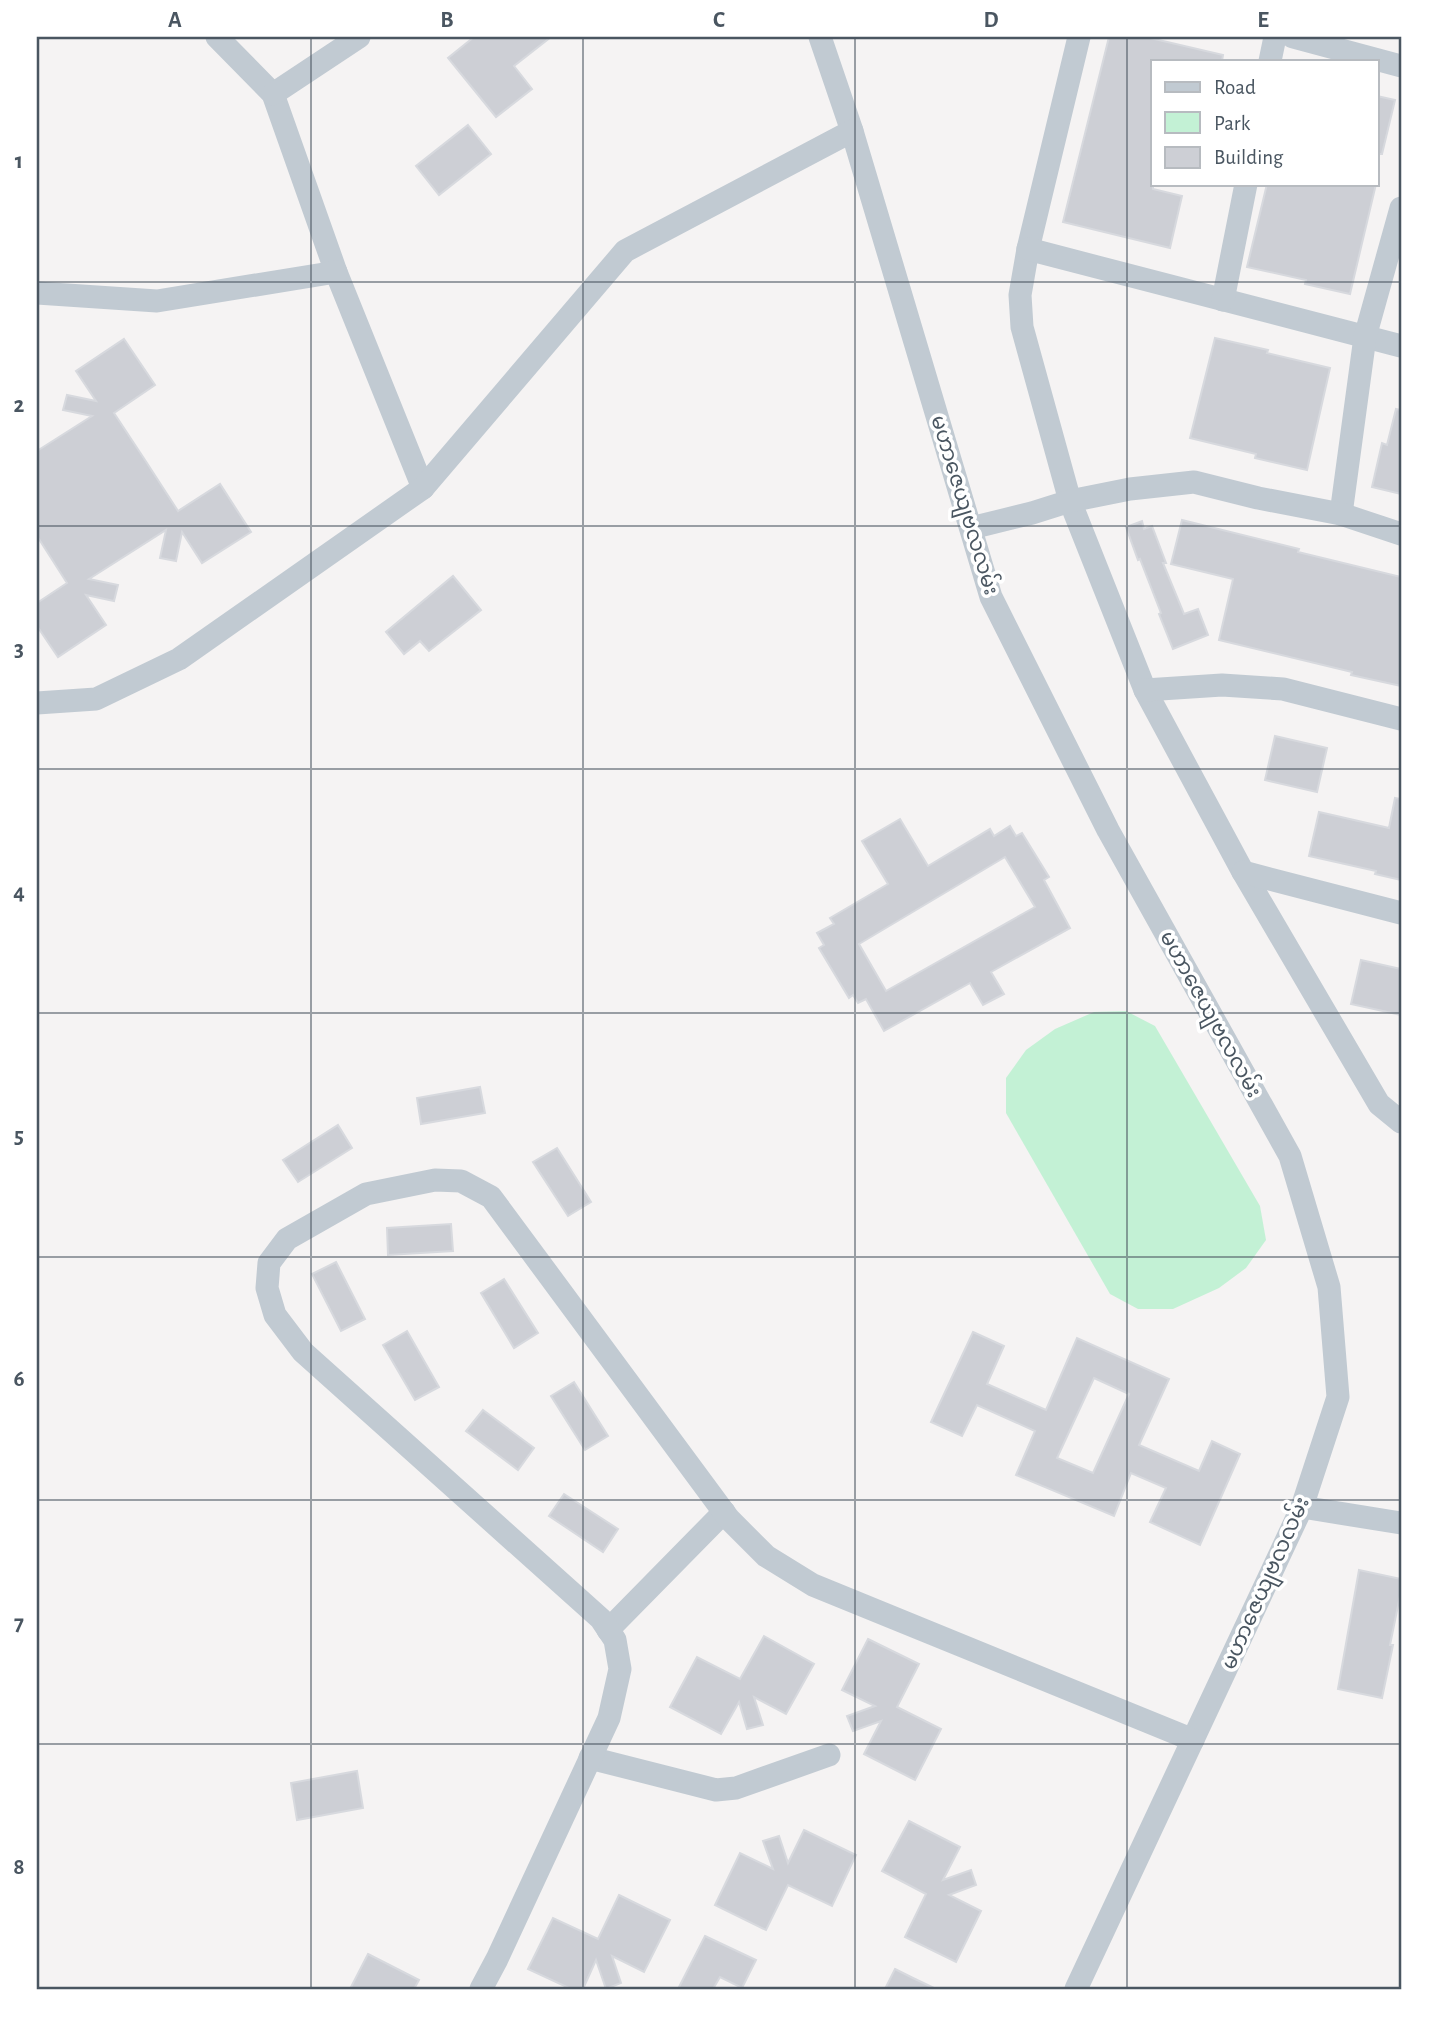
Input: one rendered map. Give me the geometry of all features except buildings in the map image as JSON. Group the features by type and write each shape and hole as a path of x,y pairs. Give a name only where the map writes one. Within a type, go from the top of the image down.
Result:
{"street":[{"path":"217,37 273,94 336,272 424,488"},
{"path":"273,94 359,37"},
{"name":"မဟာဇေယျဗလလမ်း","path":"820,37 852,131 991,597 1108,830 1290,1156 1329,1287 1338,1397 1302,1507 1076,1989"},
{"path":"1079,37 1028,249 1020,295 1023,327 1070,500 1145,690 1243,873 1379,1104 1401,1122"},
{"path":"1270,60 1275,37"},
{"path":"1293,37 1401,65"},
{"path":"37,703 96,699 179,659 424,488 625,251 852,131"},
{"path":"1223,300 1246,186"},
{"path":"1341,514 1365,337 1401,208"},
{"path":"1028,249 1401,346"},
{"path":"37,293 157,301 336,272"},
{"path":"971,528 1032,513 1070,500 1130,489 1194,482 1341,514 1401,534"},
{"path":"1145,690 1222,685 1283,689 1401,719"},
{"path":"1243,873 1401,913"},
{"path":"481,1989 609,1718 620,1669 615,1640 601,1619 303,1352 275,1315 267,1288 269,1263 287,1239 366,1194 435,1180 461,1181 491,1197 729,1519 766,1556 813,1586 1193,1740"},
{"path":"1302,1507 1401,1523"},
{"path":"608,1630 724,1512"},
{"path":"590,1758 716,1790 736,1788 829,1755"}],"green space":[{"path":"1126,1011 1155,1026 1260,1206 1266,1240 1246,1268 1219,1288 1173,1309 1138,1309 1110,1294 1006,1113 1006,1078 1026,1050 1055,1029 1094,1012"}]}
